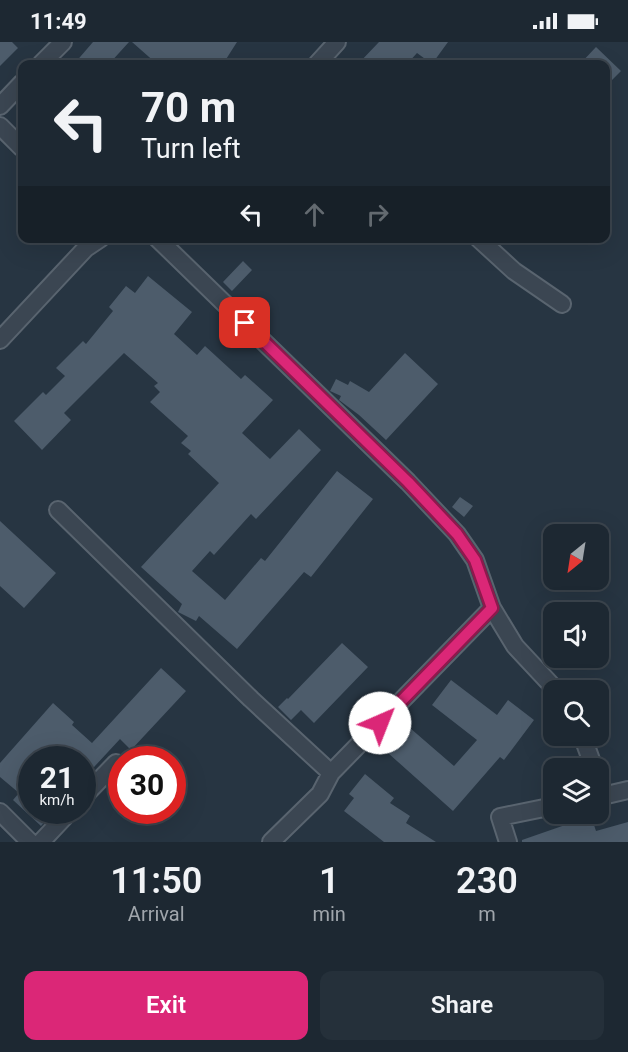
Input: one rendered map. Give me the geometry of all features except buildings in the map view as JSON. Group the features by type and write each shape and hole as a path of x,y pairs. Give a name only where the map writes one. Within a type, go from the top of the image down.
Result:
{"street":[{"path":"45,60 63,42"},
{"path":"321,60 337,42"},
{"path":"0,106 18,87"},
{"path":"0,126 18,144"},
{"path":"0,340 86,248 94,243"},
{"path":"163,243 408,482 457,534 475,560 492,608 515,646 547,680"},
{"path":"483,243 514,271 562,304"},
{"path":"58,510 251,699 331,773"},
{"path":"271,842 320,795 331,773 492,608"},
{"path":"96,784 108,771"},
{"path":"609,792 628,790"},
{"path":"508,842 500,817 543,808"},
{"path":"0,812 30,842"},
{"path":"41,842 58,824"}],"route":[{"path":"245,323 408,482 457,534 475,560 492,608 380,723"}]}
